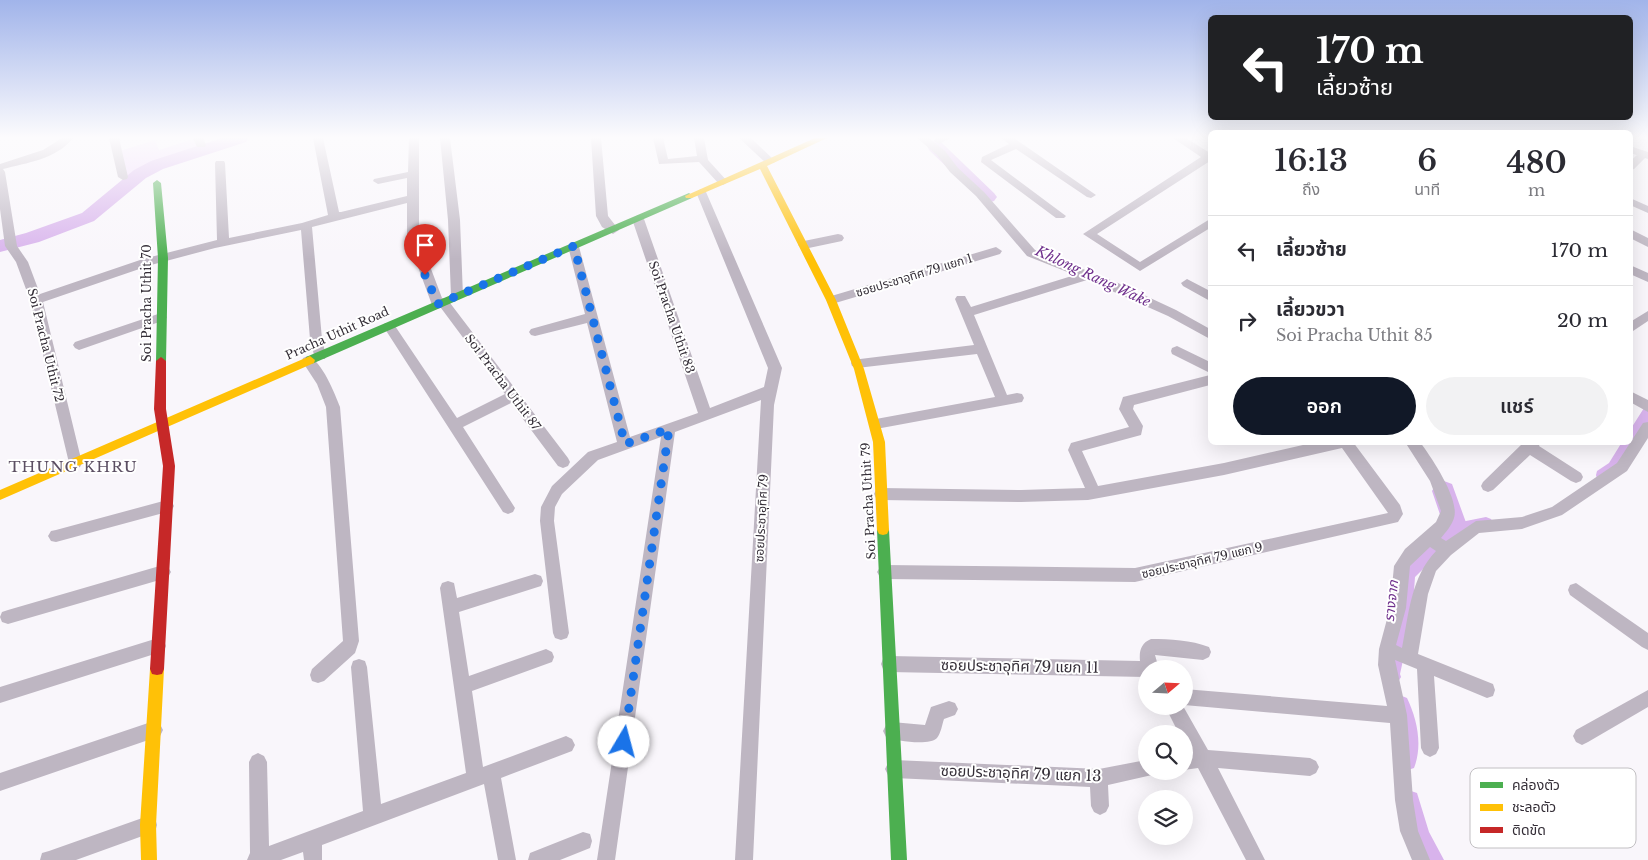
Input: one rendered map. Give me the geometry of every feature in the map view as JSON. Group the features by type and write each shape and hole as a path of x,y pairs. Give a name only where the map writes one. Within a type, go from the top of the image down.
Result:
{"street":[{"name":"Soi Pracha Uthit 72","path":"0,178 2,206 10,241 22,262 36,300 74,463"},
{"path":"221,178 223,242"},
{"path":"326,178 333,211 337,216"},
{"path":"378,181 392,178"},
{"name":"Soi Pracha Uthit 87","path":"412,178 413,237 440,303 563,462"},
{"path":"449,178 454,220 457,296"},
{"path":"599,178 602,216 606,224 613,230"},
{"path":"720,178 724,182"},
{"name":"Pracha Uthit Road","path":"0,495 440,303 733,178"},
{"name":"Soi Pracha Uthit 79","path":"773,178 832,300 857,363 876,424 882,494 898,860"},
{"path":"963,178 980,194 1031,253 1114,286 1172,313 1208,335"},
{"path":"1008,178 1060,216"},
{"path":"1066,178 1091,195"},
{"path":"1176,178 1089,232 1090,237 1140,267 1208,224"},
{"name":"Soi Pracha Uthit 70","path":"149,860 148,825 169,466 162,424 159,372 163,258 157,182"},
{"name":"ซอยประชาอุทิศ 79","path":"700,192 774,368 767,405 744,860"},
{"path":"36,300 82,283 163,258 412,198"},
{"path":"1633,202 1648,210"},
{"name":"Soi Pracha Uthit 83","path":"638,219 706,415"},
{"path":"302,226 306,227 316,339 314,358 333,407 351,642 350,648 318,675"},
{"path":"1633,236 1648,243"},
{"path":"804,245 838,238"},
{"path":"574,246 625,444"},
{"name":"ซอยประชาอุทิศ 79 แยก 1","path":"832,300 996,251"},
{"path":"1633,270 1648,278"},
{"path":"967,313 1086,276"},
{"path":"1187,283 1208,296"},
{"path":"961,299 1003,400"},
{"path":"1633,327 1648,315"},
{"path":"78,345 161,316"},
{"path":"536,332 592,317"},
{"path":"389,326 508,508"},
{"path":"857,363 981,349"},
{"path":"1177,351 1208,367"},
{"path":"1094,492 1075,450 1076,447 1136,431 1136,426 1126,409 1128,401 1208,381"},
{"path":"561,633 546,521 548,507 557,490 593,456 749,400 770,390"},
{"path":"455,425 513,396"},
{"path":"876,424 1017,398"},
{"path":"1404,655 1410,590 1402,566 1405,560 1476,527 1522,523 1557,511 1622,467 1648,427"},
{"path":"606,860 669,429"},
{"path":"882,494 1021,496 1094,492 1224,469 1331,445"},
{"name":"ซอยประชาอุทิศ 79 แยก 9","path":"885,572 1135,575 1393,518 1396,514 1395,509 1346,445"},
{"path":"1414,445 1438,485 1448,512 1430,567 1410,590 1398,608 1404,655 1430,748"},
{"path":"1488,486 1532,445 1576,477"},
{"path":"56,536 166,506"},
{"path":"8,617 163,572"},
{"path":"451,607 535,582"},
{"path":"448,588 462,686 507,860"},
{"path":"1576,590 1648,642"},
{"path":"0,695 158,646"},
{"path":"1148,660 1147,653 1151,647 1169,647 1203,652"},
{"path":"1404,655 1488,690"},
{"path":"1404,655 1386,665 1398,715 1404,800 1408,823 1413,842 1421,860"},
{"path":"462,686 546,657"},
{"name":"ซอยประชาอุทิศ 79 แยก 11","path":"890,664 1138,668"},
{"path":"358,667 373,817"},
{"path":"1193,698 1398,715"},
{"path":"1582,736 1648,698"},
{"path":"892,731 929,734 932,731 937,713 949,709"},
{"path":"1178,715 1203,758 1256,860"},
{"path":"0,782 154,730"},
{"path":"258,762 258,859 566,745"},
{"path":"1193,760 1203,758 1310,767"},
{"name":"ซอยประชาอุทิศ 79 แยก 13","path":"894,768 1099,778 1138,771"},
{"path":"1099,778 1100,806"},
{"path":"49,860 148,825"},
{"path":"312,839 313,860"},
{"path":"537,860 583,841"}],"waterway":[{"name":"Khlong Rang Wake","path":"0,246 32,238 88,217 135,178"},
{"name":"Khlong Rang Wake","path":"968,178 988,197"},
{"name":"รางจาก","path":"1633,436 1648,411"},
{"name":"รางจาก","path":"1602,475 1614,467 1627,445"},
{"name":"Khlong Rang Wake","path":"1444,491 1456,528"},
{"name":"รางจาก","path":"1393,677 1392,674 1405,619 1408,575 1456,528 1486,523"},
{"name":"รางจาก","path":"1402,703 1410,726 1408,762"},
{"name":"รางจาก","path":"1411,799 1421,835 1435,860"}],"traffic: fast":[{"path":"157,183 163,258 161,361"},
{"path":"310,360 689,196"},
{"path":"883,530 899,860"}],"traffic: slow":[{"path":"689,196 730,178"},
{"path":"769,178 831,300 859,369 879,442 883,530"},
{"path":"0,495 310,360"},
{"path":"149,860 148,825 157,669"}],"traffic: jam":[{"path":"157,669 169,466 160,409 161,361"}],"district":[{"name":"THUNG KHRU","path":"73,466"}],"route":[{"path":"425,275 438,304 574,246 625,444 669,429 624,742"}]}
